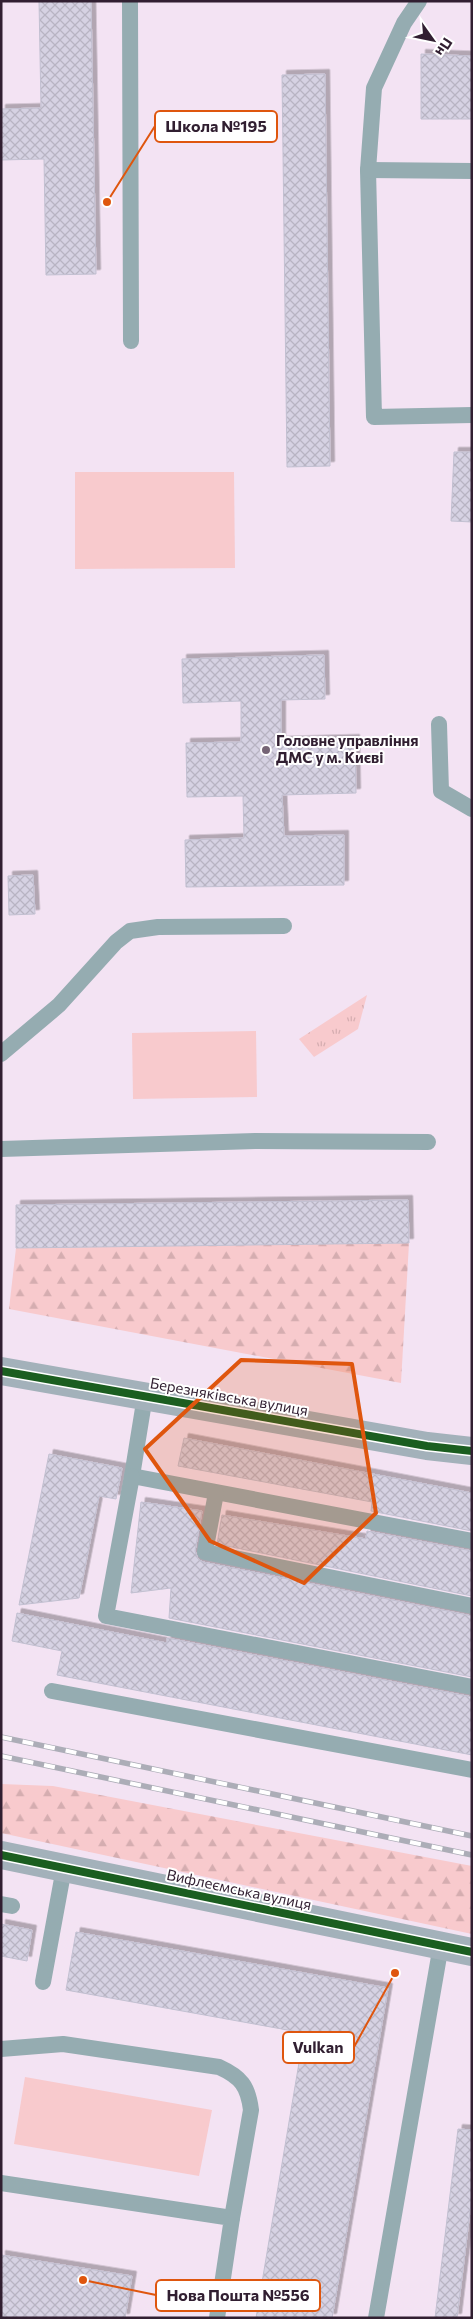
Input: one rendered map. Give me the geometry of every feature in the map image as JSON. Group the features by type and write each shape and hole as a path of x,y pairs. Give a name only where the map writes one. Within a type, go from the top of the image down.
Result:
{"street":[{"name":"Березняківська вулиця","path":"1,1371 465,1453"},
{"name":"Вифлеємська вулиця","path":"1,1855 472,1952"}],"lane":[{"path":"130,1 131,342"},
{"path":"419,1 404,23 374,88 368,170 374,417 472,414"},
{"path":"368,170 472,170"},
{"path":"439,724 441,791 472,810"},
{"path":"1,1054 59,1005 116,942 130,931 158,927 284,926"},
{"path":"1,1149 255,1141 428,1142"},
{"path":"145,1396 106,1616 472,1687"},
{"path":"132,1476 472,1540"},
{"path":"216,1493 205,1552 472,1606"},
{"path":"52,1691 472,1770"},
{"path":"43,1982 64,1868"},
{"path":"376,2318 441,1946"},
{"path":"1,2049 63,2044 219,2068 234,2074 243,2084 250,2099 251,2110 217,2318"},
{"path":"1,2184 232,2218"}],"highlighted area":[{"path":"241,1360 352,1364 376,1513 304,1583 210,1541 145,1449"}],"green space":[{"path":"75,472 234,472 235,568 75,569"},
{"path":"367,995 358,1029 314,1057 299,1039"},
{"path":"256,1031 257,1097 133,1099 132,1033"},
{"path":"409,1243 401,1383 9,1309 16,1248"},
{"path":"1,1784 53,1786 472,1866 472,1934 1,1833"},
{"path":"25,2077 212,2110 199,2176 14,2144"}],"building":[{"path":"39,1 91,1 96,274 46,275 44,159 1,160 1,109 41,108"},
{"path":"421,54 472,56 472,119 421,119"},
{"path":"325,74 330,466 287,467 282,75"},
{"path":"454,452 472,452 472,522 451,521"},
{"path":"324,655 325,699 281,700 281,741 355,739 356,793 282,795 284,836 344,835 344,885 186,887 185,840 244,838 243,796 187,797 186,743 241,742 241,701 183,703 182,659"},
{"path":"33,875 35,914 9,915 8,876"},
{"path":"408,1200 409,1243 16,1248 16,1205"},
{"path":"184,1438 472,1493 472,1531 371,1511 372,1502 178,1466"},
{"path":"49,1454 122,1468 116,1499 99,1496 79,1598 19,1605"},
{"path":"141,1502 202,1511 195,1551 198,1559 203,1562 472,1616 472,1677 169,1618 171,1588 131,1593"},
{"path":"222,1515 366,1539 367,1531 472,1551 472,1596 217,1544"},
{"path":"17,1613 167,1643 167,1638 472,1697 472,1755 57,1675 62,1651 12,1641"},
{"path":"1,1924 32,1930 27,1961 1,1956"},
{"path":"76,1932 388,1988 332,2318 256,2318 304,2033 66,1990"},
{"path":"458,2129 472,2130 472,2195 457,2318 435,2318"},
{"path":"1,2255 132,2276 125,2318 1,2318"}],"railway":[{"path":"1,1737 472,1836"},
{"path":"1,1756 472,1855"}],"cycle path":[{"path":"1,1371 427,1446 472,1451"},
{"path":"1,1855 472,1952"}],"place":[{"name":"Школа №195","path":"107,202"},
{"name":"Головне управління ДМС у м. Києві","path":"266,750"},
{"name":"Vulkan","path":"395,1973"},
{"name":"Нова Пошта №556","path":"83,2280"}]}
